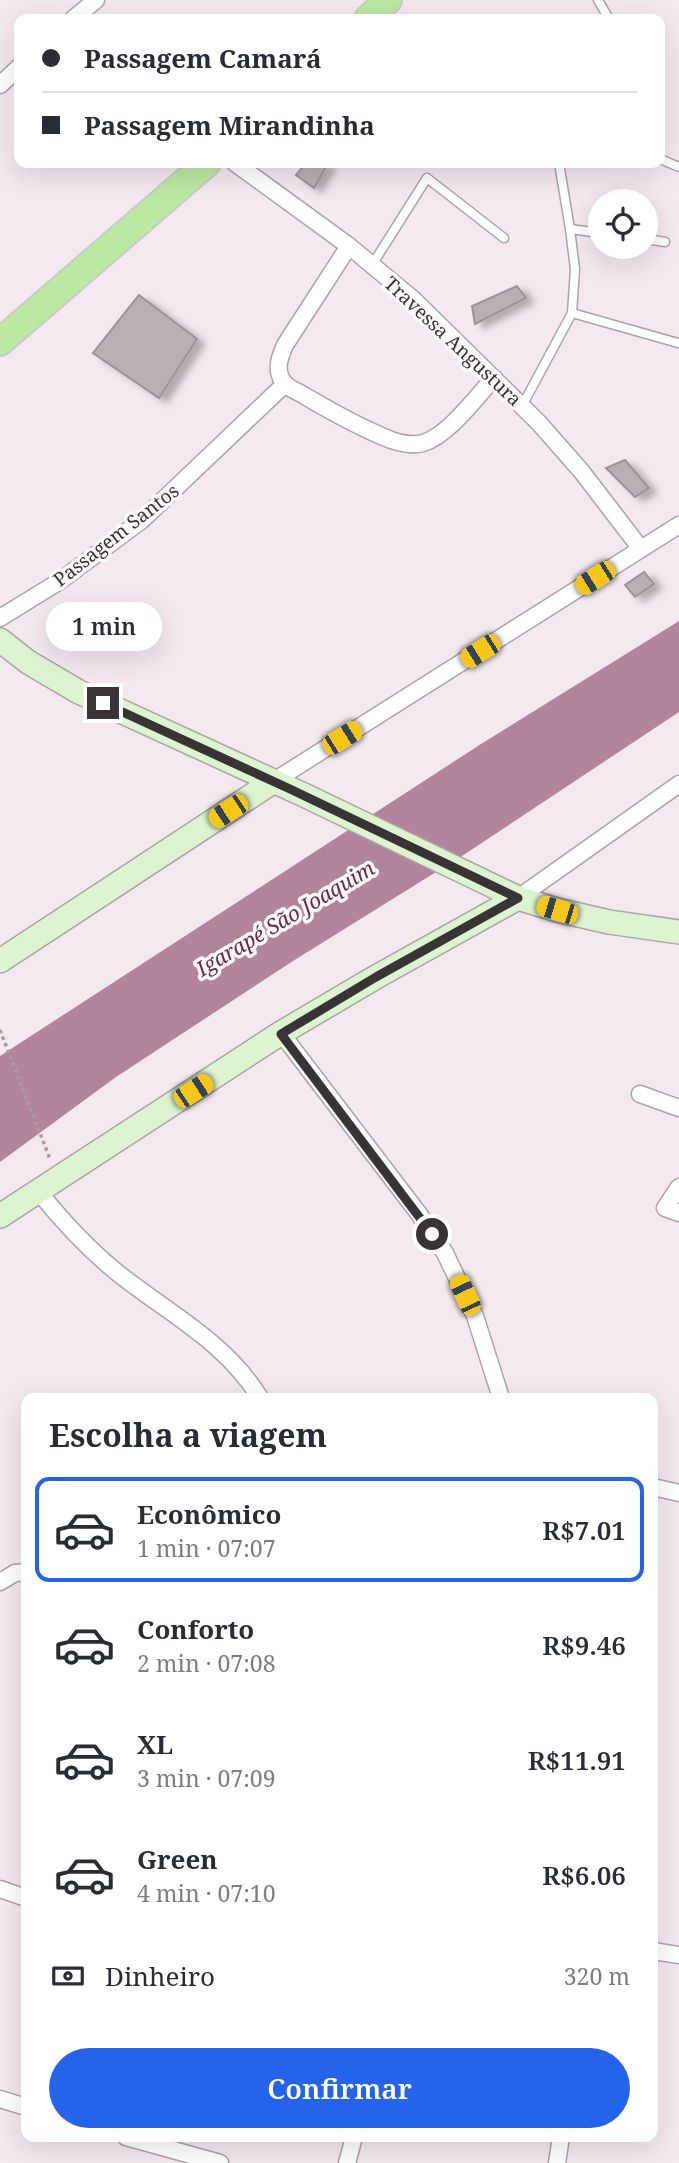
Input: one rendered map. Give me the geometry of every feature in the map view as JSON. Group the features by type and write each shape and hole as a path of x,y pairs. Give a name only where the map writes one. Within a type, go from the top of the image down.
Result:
{"main road":[{"path":"373,14 388,0"},
{"path":"0,342 201,168"}],"street":[{"path":"0,85 14,72"},
{"name":"Travessa Angustura","path":"243,168 349,246 414,300 522,406 582,472 640,549"},
{"path":"349,246 278,360 279,371 285,384 331,411 392,440 423,443 458,418 494,378"},
{"name":"Passagem Santos","path":"0,618 60,581 142,520 285,384"},
{"path":"0,961 274,781 679,525"},
{"path":"1,640 28,662 79,692 274,781 510,894 557,910 609,922 679,932"},
{"path":"0,1216 281,1034 510,894 679,784"},
{"path":"281,1034 419,1214 445,1253 475,1316 499,1393"},
{"path":"639,1094 679,1108"},
{"path":"679,1186 664,1208 679,1213"},
{"path":"39,1192 89,1248 120,1275 184,1320 227,1356 257,1393"},
{"path":"658,1488 679,1493"},
{"path":"0,1582 21,1572"},
{"path":"0,1889 21,1896"},
{"path":"658,1952 679,1955"},
{"path":"0,2099 21,2105"},
{"path":"144,2142 220,2163"},
{"path":"347,2163 353,2142"},
{"path":"557,2163 560,2142"}],"lane":[{"path":"522,406 572,313 575,269 560,168"},
{"path":"372,265 427,178 504,238"},
{"path":"570,229 588,231"},
{"path":"658,241 665,242"},
{"path":"572,313 678,343"}],"path":[{"path":"0,1030 40,1134"}],"water":[{"name":"Igarapé São Joaquim","path":"679,621 679,712 465,854 293,961 116,1077 0,1162 0,1056 481,744"}],"building":[{"path":"302,168 325,168 314,188 296,175"},
{"path":"517,286 526,298 475,324 472,306"},
{"path":"139,295 197,339 159,398 93,353"},
{"path":"625,460 649,488 635,497 606,468"},
{"path":"644,572 654,584 635,597 625,585"}],"route":[{"path":"103,703 518,898 376,977 281,1034 432,1234"}]}
